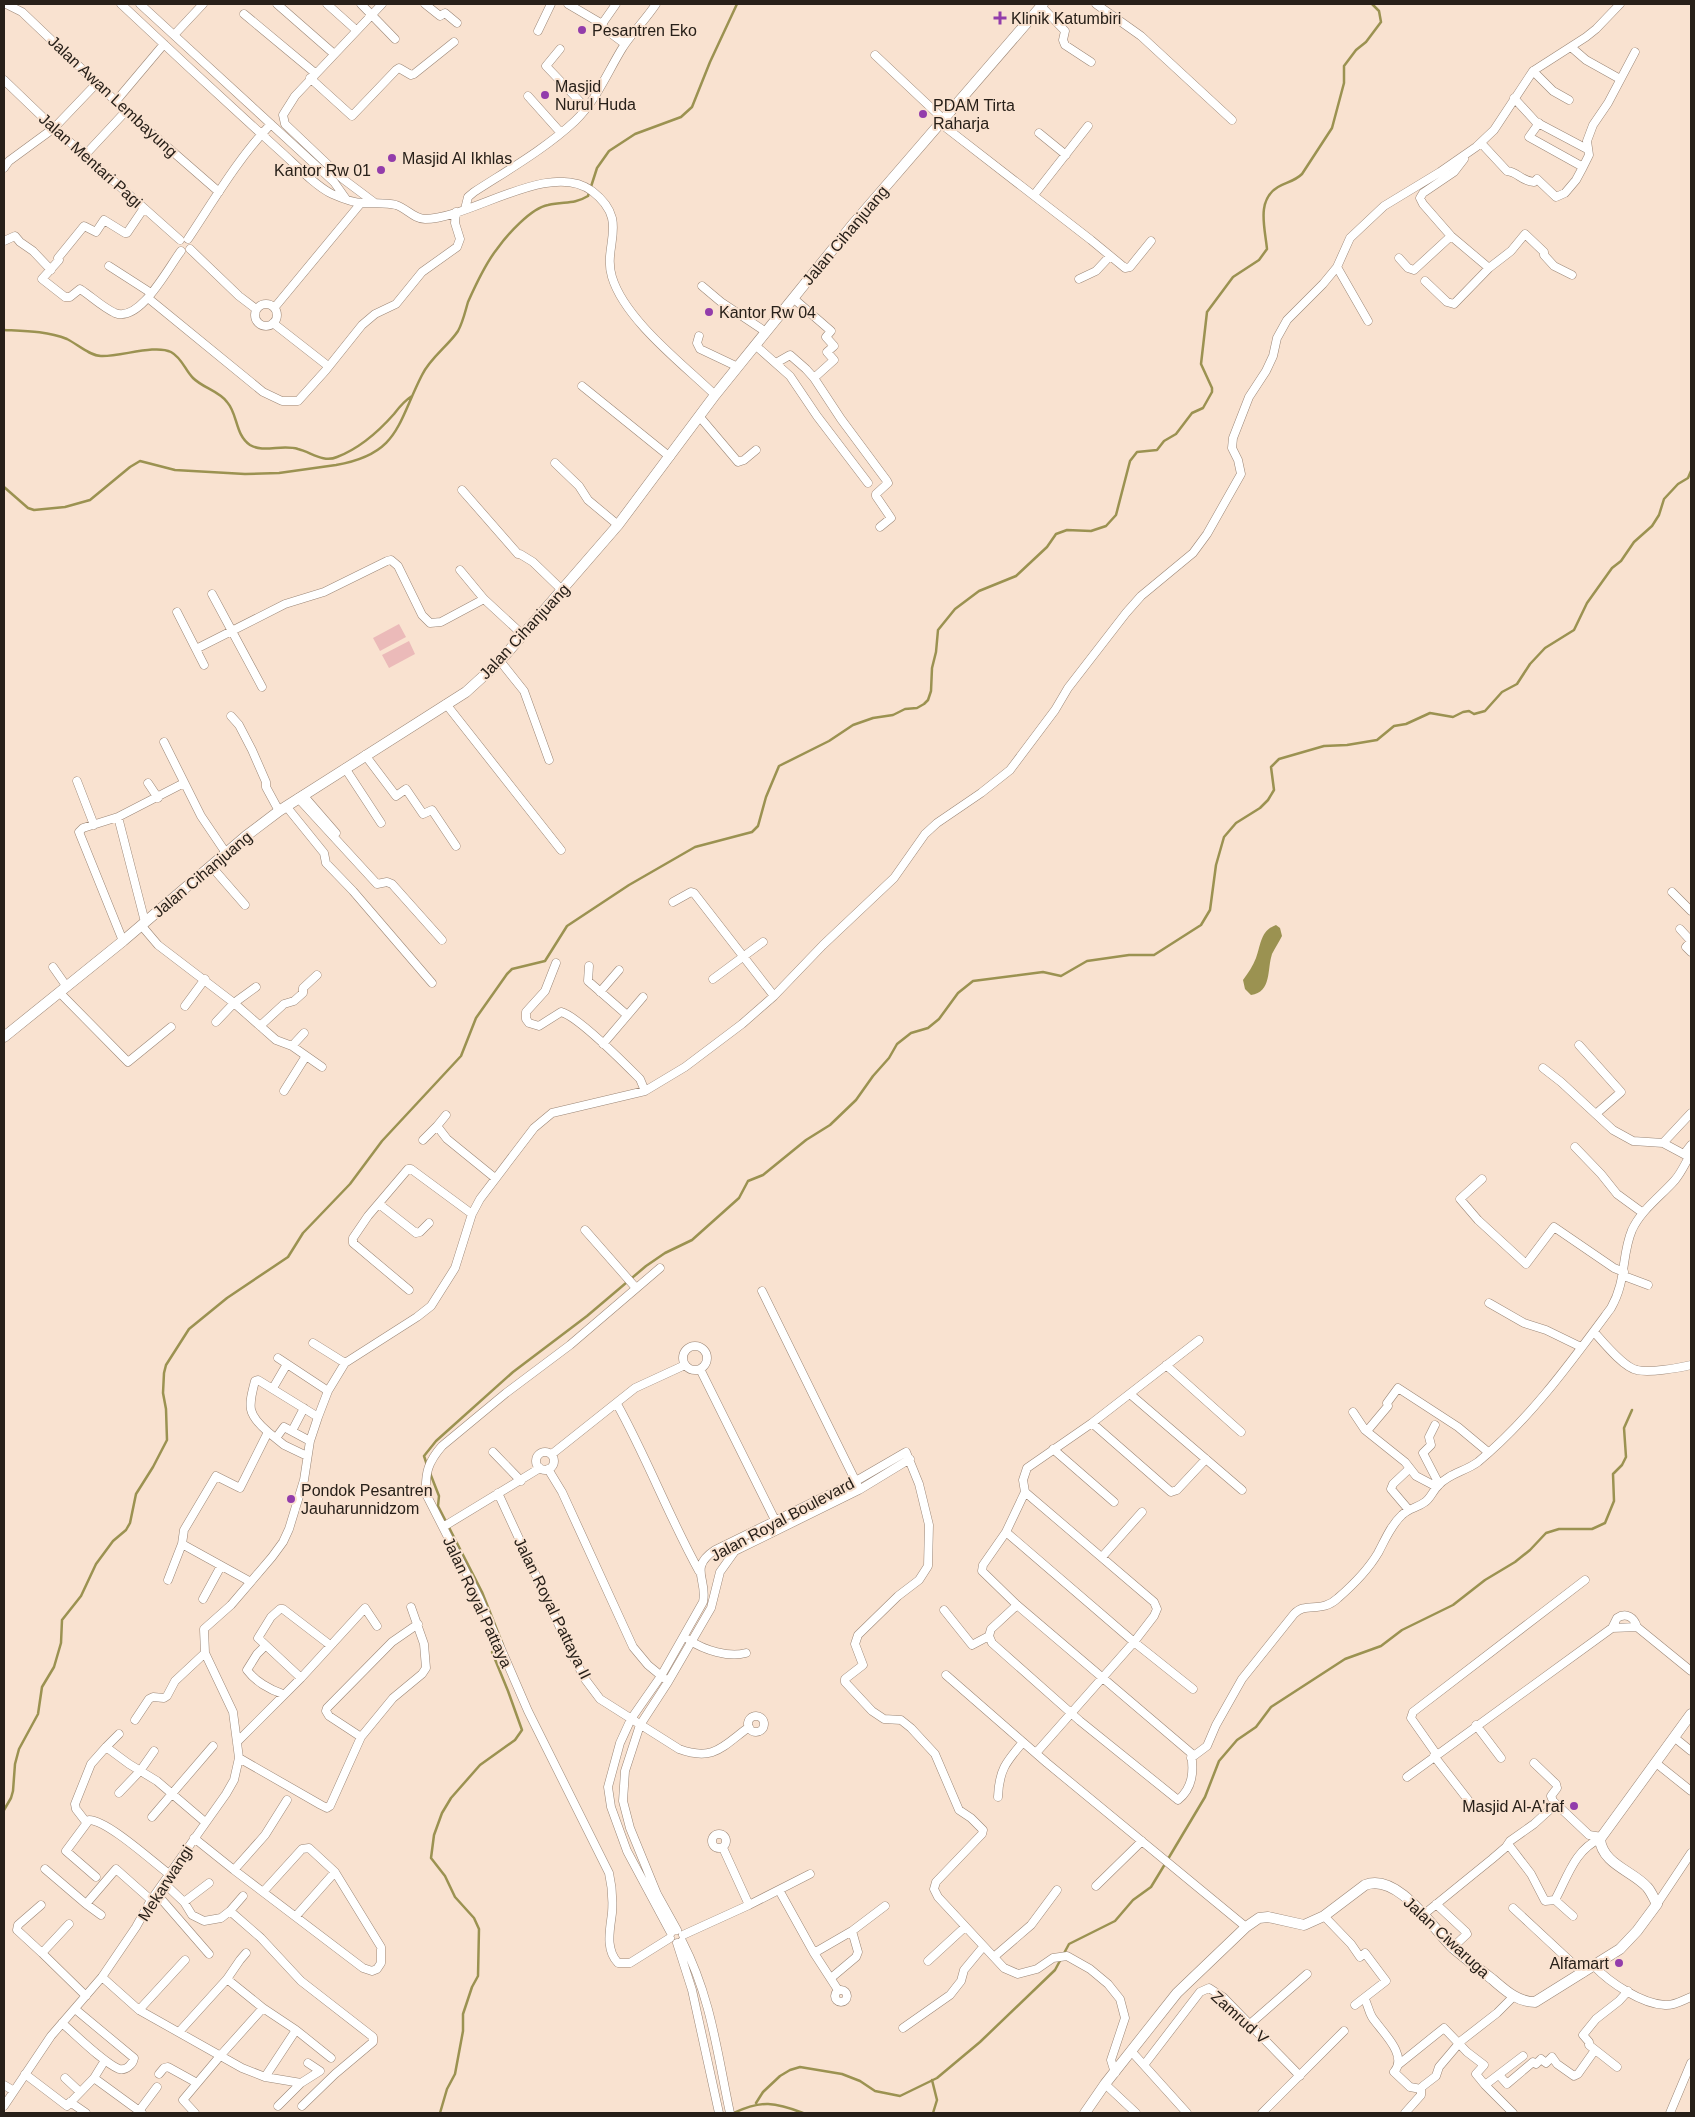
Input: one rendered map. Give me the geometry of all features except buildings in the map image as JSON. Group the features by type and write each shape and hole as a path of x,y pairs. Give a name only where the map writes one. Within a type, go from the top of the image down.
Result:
{"main road":[{"name":"Jalan Cihanjuang","path":"4,1037 64,990 282,808 466,692 500,661 563,591 618,525 715,394 854,223 1042,5"},
{"path":"1657,1904 1648,1887 1615,1864 1606,1855 1600,1844 1601,1838 1691,1714"},
{"name":"Jalan Ciwaruga","path":"1084,2113 1177,1993 1246,1927 1259,1918 1268,1917 1304,1925 1324,1916 1365,1885 1373,1882 1389,1885 1408,1899 1453,1947 1514,1996 1528,2002 1535,2002 1620,1949 1637,1932 1657,1904"}],"street":[{"name":"Jalan Awan Lembayung","path":"6,4 22,12 97,84 219,192"},
{"path":"121,4 325,190 361,203 398,206 424,219 456,212 536,186 565,181 591,190 603,203 614,224 611,274 618,293 637,319 662,346 715,394"},
{"path":"140,4 334,182 346,198"},
{"path":"116,101 163,44 165,34 174,34 203,4"},
{"path":"277,4 333,53"},
{"path":"327,4 356,30"},
{"path":"361,4 395,39"},
{"path":"375,203 343,180 285,124 283,119 285,110 312,76 382,4"},
{"path":"425,4 440,16 449,15 457,23"},
{"path":"538,31 551,4"},
{"path":"568,4 602,24 604,29 625,44"},
{"path":"602,24 616,4"},
{"path":"465,209 468,197 474,192 524,160 577,120 625,44 656,4"},
{"path":"1096,4 1141,36 1232,120"},
{"path":"182,1544 249,1581 272,1557 289,1529 304,1480 310,1440 328,1391 345,1362 417,1317 431,1306 455,1268 472,1214 495,1178 534,1128 552,1114 644,1091 685,1067 742,1024 774,996 894,878 925,834 937,822 981,793 1010,770 1039,733 1068,688 1126,613 1141,596 1193,553 1207,534 1241,474 1232,448 1233,438 1249,397 1273,356 1277,338 1287,320 1337,267 1350,238 1384,206 1467,155 1481,143 1494,130 1532,71 1596,29 1620,4"},
{"path":"1042,5 1065,31 1063,40 1065,45 1091,62"},
{"path":"244,14 312,76 352,116 396,70 399,68 411,75 414,74 454,42"},
{"path":"1571,47 1586,60 1620,79"},
{"path":"560,49 546,66 586,108"},
{"path":"1481,143 1507,171 1512,172 1527,182 1537,180 1556,197 1565,193 1576,180 1589,155 1587,140 1593,125 1608,103 1635,52"},
{"path":"875,55 942,121 1127,269 1151,241"},
{"path":"1532,71 1554,91 1570,100"},
{"name":"Jalan Mentari Pagi","path":"4,80 54,128 180,240"},
{"path":"4,168 9,161 54,128 97,84"},
{"path":"528,96 561,133"},
{"path":"1514,98 1539,123 1587,149"},
{"path":"85,155 126,110"},
{"path":"1539,123 1530,137 1583,167"},
{"path":"188,240 219,192 262,134 272,124"},
{"path":"1034,195 1088,126"},
{"path":"1039,133 1066,155"},
{"path":"1467,155 1454,172 1423,193 1420,198 1423,204 1452,236 1489,268"},
{"path":"275,307 361,203"},
{"path":"144,208 127,233 104,220 96,232 84,226 58,258 59,260 42,279 65,297 70,298 80,289 110,310 123,315 129,314 135,311 149,296 181,250"},
{"path":"110,266 149,296 263,392 282,401 298,401 362,325 375,314 396,304 422,272 457,247 460,239 455,224 456,212"},
{"path":"1425,281 1451,305 1489,268 1511,251 1525,234 1544,252 1544,255 1554,266 1572,275"},
{"path":"4,241 15,236 51,270"},
{"path":"1399,258 1408,268 1414,270 1452,236"},
{"path":"181,250 178,246 180,240 184,238 188,240"},
{"path":"188,240 190,242 190,249 239,296 256,309"},
{"path":"181,250 187,251 190,249"},
{"path":"1079,279 1094,272 1110,256"},
{"path":"1337,267 1368,321"},
{"path":"702,286 721,302 766,332"},
{"path":"793,298 831,331 826,336 834,346 827,352 834,360 814,378"},
{"path":"265,303 275,307 278,314 273,323 267,326 260,324 254,315 256,309 265,303"},
{"path":"273,323 328,366"},
{"path":"699,336 697,343 700,349 738,367"},
{"path":"756,345 790,376 817,416 868,483"},
{"path":"776,363 790,355 806,368 841,420 887,481 888,483 876,496 892,518 880,526"},
{"path":"582,386 670,457"},
{"path":"699,416 738,462 744,460 756,450"},
{"path":"555,463 579,486 588,500 618,525"},
{"path":"462,490 518,554 533,562 563,591"},
{"path":"196,649 285,604 324,592 391,560 398,566 422,615 430,623 441,622 484,599"},
{"path":"460,570 484,599 522,636"},
{"path":"212,594 262,687"},
{"path":"177,612 204,664"},
{"path":"500,661 524,691 549,760"},
{"path":"446,704 561,850"},
{"path":"231,716 239,725 260,765 266,787 282,808 324,852 326,864 353,891 432,983"},
{"path":"164,742 201,816 226,853"},
{"path":"365,755 396,796 407,790 423,814 432,810 456,846"},
{"path":"345,768 381,823"},
{"path":"77,781 94,825"},
{"path":"148,783 158,798"},
{"path":"123,941 79,835 82,829 118,817 184,783"},
{"path":"301,796 338,834"},
{"path":"301,796 377,884 387,882 392,884 442,940"},
{"path":"118,817 143,924 158,945 177,961 205,979 276,1040 292,1046 322,1067"},
{"path":"211,866 245,905"},
{"path":"673,902 691,892 694,893 774,996"},
{"path":"1672,892 1691,911"},
{"path":"1680,930 1691,941 1686,947 1691,952"},
{"path":"713,979 763,942"},
{"path":"556,963 545,991 526,1012 526,1018 529,1023 539,1026 561,1012 565,1013 603,1044 640,1079 644,1091"},
{"path":"589,966 588,981 627,1015"},
{"path":"53,968 64,990 128,1062 171,1026"},
{"path":"600,992 618,970"},
{"path":"260,1026 284,1004 294,1001 303,993 303,988 317,975"},
{"path":"184,1006 205,979"},
{"path":"216,1022 234,1003 256,987"},
{"path":"603,1044 643,997"},
{"path":"292,1046 304,1033"},
{"path":"1579,1045 1621,1092 1597,1113"},
{"path":"284,1091 306,1056"},
{"path":"1543,1068 1597,1113 1613,1130 1618,1131 1624,1137 1633,1140 1663,1143 1688,1156"},
{"path":"1663,1143 1691,1113"},
{"path":"423,1140 446,1116"},
{"path":"437,1126 447,1139 495,1178"},
{"path":"1191,1758 1207,1746 1216,1725 1242,1680 1294,1614 1300,1608 1321,1608 1336,1600 1371,1564 1392,1527 1408,1509 1417,1507 1427,1501 1438,1485 1469,1468 1510,1433 1594,1332 1614,1304 1624,1274 1628,1244 1633,1229 1643,1213 1677,1178 1688,1156 1691,1145"},
{"path":"1575,1147 1617,1194 1643,1213"},
{"path":"409,1290 353,1244 353,1238 363,1223 405,1171 411,1169 472,1214"},
{"path":"1482,1179 1460,1199 1478,1220 1526,1264 1554,1227 1614,1268 1648,1285"},
{"path":"379,1204 416,1233 420,1232 429,1223"},
{"path":"585,1230 636,1288"},
{"name":"Jalan Royal Pattaya","path":"660,1268 570,1345 506,1393 435,1454 425,1477 426,1494 480,1598 528,1711 609,1873 612,1886 609,1937 614,1960 618,1963 630,1963 677,1937"},
{"path":"762,1291 859,1490"},
{"path":"1489,1303 1524,1323 1546,1330 1581,1347"},
{"path":"1594,1332 1629,1367 1637,1370 1679,1368 1691,1365"},
{"path":"1018,1605 991,1629 989,1636 992,1644 1071,1713 1178,1800 1192,1781 1193,1768 1190,1754 1018,1605 982,1568 1006,1532 1025,1492 1023,1480 1027,1468 1092,1423 1199,1340"},
{"path":"313,1343 345,1362"},
{"path":"692,1346 700,1347 705,1352 707,1360 700,1369 692,1370 685,1365 682,1358 685,1350 692,1346"},
{"path":"278,1358 328,1391"},
{"path":"273,1388 287,1364"},
{"path":"552,1454 635,1388 685,1365"},
{"path":"1166,1365 1241,1432"},
{"path":"700,1369 780,1530"},
{"path":"307,1456 284,1445 253,1417 250,1404 255,1381 258,1380 273,1388 318,1417"},
{"path":"1367,1431 1388,1406 1387,1403 1398,1388 1458,1427 1488,1452"},
{"path":"1130,1394 1242,1490"},
{"path":"617,1404 699,1572"},
{"path":"292,1431 304,1408"},
{"path":"1354,1412 1367,1431 1406,1462 1416,1476 1438,1485"},
{"path":"1092,1423 1171,1492 1177,1490 1206,1459"},
{"path":"1436,1425 1429,1437 1432,1445 1423,1453 1438,1485"},
{"path":"276,1438 284,1427 310,1440"},
{"path":"168,1580 182,1544 184,1530 216,1476 240,1488 268,1432"},
{"path":"1053,1449 1114,1502"},
{"path":"493,1452 521,1481"},
{"path":"552,1454 546,1452 538,1455 536,1460 562,1492 633,1647 648,1665 668,1682"},
{"path":"443,1527 498,1493 554,1463 552,1454"},
{"path":"908,1456 920,1484 929,1525 928,1566 919,1580 898,1596 858,1635 855,1644 863,1666 844,1681 872,1711 884,1719 901,1720 911,1728 935,1754 959,1810 971,1818 983,1830 982,1834 936,1882 934,1889 938,1897 993,1957 995,1956 1004,1968 1018,1974 1037,1969 1053,1958 1067,1956 1090,1969 1108,1984 1120,1999 1125,2018 1111,2060 1114,2073"},
{"name":"Jalan Royal Boulevard","path":"677,1937 627,1851 608,1796 608,1787 618,1751 632,1719 662,1676 704,1598 699,1572 707,1556 775,1520 908,1456"},
{"name":"Jalan Royal Boulevard","path":"677,1937 630,1828 624,1800 625,1771 640,1725 668,1682 711,1608 720,1572 729,1557 735,1551 859,1490 908,1456"},
{"path":"1408,1509 1391,1489 1393,1484 1410,1469"},
{"path":"1025,1492 1154,1602 1157,1609 1154,1616 1134,1642 1036,1753"},
{"name":"Jalan Royal Pattaya II","path":"498,1493 585,1679 600,1699 679,1750 701,1756 716,1752 749,1727"},
{"path":"1102,1557 1142,1512"},
{"path":"1006,1532 1134,1642 1194,1689"},
{"path":"203,1599 221,1566"},
{"path":"1472,1805 1435,1756 1411,1718 1413,1712 1585,1580"},
{"name":"Mekarwangi","path":"4,2106 62,2023 102,1977 136,1928 153,1896 164,1883 234,1780 239,1758 233,1712 205,1653 204,1629 231,1605 249,1581"},
{"path":"239,1758 328,1808 362,1737 393,1698 425,1672 424,1644 411,1607"},
{"path":"301,1678 265,1646 258,1636 271,1617 280,1608 330,1645"},
{"path":"236,1742 301,1678 365,1608 377,1626"},
{"path":"944,1610 972,1645 989,1636"},
{"path":"1407,1777 1612,1628 1617,1618 1624,1615 1633,1618 1637,1627 1691,1672"},
{"path":"362,1737 329,1716 326,1711 327,1708 392,1642 418,1624"},
{"path":"1612,1628 1637,1627"},
{"path":"684,1635 691,1642 719,1653 739,1655 746,1653"},
{"path":"265,1646 256,1654 247,1670 256,1680 283,1694"},
{"path":"135,1720 149,1699 167,1696 175,1681 205,1653"},
{"path":"946,1676 1246,1927"},
{"path":"1476,1726 1501,1758"},
{"path":"86,1822 76,1809 75,1804 91,1764 119,1734"},
{"path":"1675,1738 1691,1751"},
{"path":"998,1797 999,1779 1008,1760 1024,1742"},
{"path":"152,1817 213,1746"},
{"path":"106,1747 152,1778 205,1822"},
{"path":"119,1793 140,1771 154,1751"},
{"path":"1534,1763 1556,1784 1557,1788 1551,1796 1556,1804 1589,1835 1601,1838"},
{"path":"1656,1763 1691,1792"},
{"path":"234,1870 265,1835 287,1800"},
{"path":"1423,1915 1556,1804"},
{"path":"96,1877 66,1851 86,1822 94,1820 112,1830 169,1874"},
{"path":"194,1838 234,1870 363,1968 372,1971 376,1969 382,1957 382,1947 335,1872 312,1850 305,1848 263,1892"},
{"path":"1554,1900 1578,1854 1591,1843 1601,1838"},
{"path":"1096,1886 1142,1841"},
{"path":"1508,1844 1531,1874 1545,1901 1554,1900 1573,1916"},
{"path":"723,1848 749,1905"},
{"path":"1657,1904 1691,1853"},
{"path":"635,1867 645,1865"},
{"path":"45,1869 101,1915"},
{"path":"86,1904 116,1869 153,1896 209,1954"},
{"path":"296,1916 335,1872"},
{"path":"677,1937 749,1905 810,1874"},
{"path":"184,1902 209,1882"},
{"path":"164,1883 184,1902 192,1915 204,1922 220,1918 230,1911 243,1896"},
{"path":"779,1890 814,1953 838,1990"},
{"path":"995,1956 1030,1925 1057,1890"},
{"path":"1436,1904 1467,1934 1453,1947"},
{"path":"41,1905 18,1925 17,1930 86,1996"},
{"path":"814,1953 852,1930 885,1906"},
{"path":"1514,1908 1583,1973"},
{"path":"230,1911 262,1938 301,1981 373,2037 373,2042 334,2074 302,2106"},
{"path":"1324,1916 1351,1944 1360,1957 1365,1953 1386,1981 1355,2005"},
{"path":"42,1953 69,1924"},
{"path":"928,1961 965,1927"},
{"path":"831,1978 856,1957 858,1952 852,1930"},
{"path":"677,1937 692,1990 719,2113"},
{"path":"677,1937 701,1982 713,2025 730,2113"},
{"path":"903,2028 950,1995 961,1981 964,1970 984,1947"},
{"path":"179,2032 227,1979 246,1953"},
{"path":"140,2010 185,1960"},
{"path":"1594,1966 1603,1976 1628,1991 1650,2001 1667,2005 1691,1997"},
{"path":"1250,2024 1307,1974"},
{"path":"102,1977 140,2010 242,2068 265,2077 301,2083"},
{"path":"227,1979 331,2058"},
{"name":"Zamrud V","path":"1144,2065 1148,2056 1202,1990 1213,1990 1250,2024 1300,2076"},
{"path":"1617,2067 1589,2045 1589,2042 1583,2035 1596,2019 1619,2001 1628,1991"},
{"path":"1423,2086 1436,2076 1439,2067 1459,2044 1514,1996"},
{"path":"1364,1998 1369,2005 1372,2017 1395,2050 1399,2059 1394,2072 1410,2087 1421,2089 1422,2093 1405,2113"},
{"path":"195,2113 183,2100 263,2008"},
{"path":"62,2023 120,2069 124,2069 132,2064 134,2058 75,2009"},
{"path":"1398,2065 1444,2028 1459,2044 1484,2065 1476,2074 1513,2113"},
{"path":"265,2077 296,2030"},
{"path":"1262,2113 1344,2031"},
{"path":"1498,2075 1507,2084 1533,2062 1536,2064 1541,2059 1546,2063 1552,2057 1557,2064 1574,2076 1578,2074 1595,2050"},
{"path":"1132,2052 1187,2113"},
{"path":"1485,2085 1523,2056"},
{"path":"278,2106 301,2083 320,2071 308,2063"},
{"path":"1670,2113 1691,2063"},
{"path":"66,2107 94,2078 102,2065"},
{"path":"159,2074 164,2068 168,2067 197,2083"},
{"path":"25,2074 66,2107 86,2113"},
{"path":"65,2078 80,2092"},
{"path":"94,2078 141,2112 157,2087"},
{"path":"1105,2084 1136,2113"},
{"path":"4,2085 14,2091"}],"shaded area":[{"path":"399,624 406,637 380,651 373,638"},
{"path":"409,641 415,654 389,668 382,655"},
{"path":"1276,925 1280,928 1282,936 1272,954 1266,985 1258,993 1251,995 1245,989 1243,980 1255,961 1264,935"}],"waterway":[{"path":"4,487 28,508 34,510 65,507 90,500 140,461 175,470 245,474 279,473 336,465 357,460 372,453 384,445 393,434 425,369 458,331 478,281 501,243 520,223 541,207 573,202 588,196 597,168 609,151 635,134 681,117 692,107 710,62 737,4"},
{"path":"4,1810 13,1791 15,1764 19,1749 38,1714 42,1687 54,1667 61,1643 62,1620 81,1596 96,1564 113,1541 126,1530 130,1523 136,1494 167,1440 166,1409 163,1393 164,1373 166,1365 189,1329 227,1298 288,1257 303,1233 350,1184 382,1141 461,1056 476,1018 512,969 545,961 567,926 629,885 695,847 752,832 758,826 766,797 779,766 829,741 853,725 873,718 893,715 905,709 917,708 924,704 928,700 931,691 932,668 938,630 955,609 979,591 1016,576 1047,547 1056,534 1067,530 1091,531 1106,526 1116,515 1130,461 1137,452 1157,450 1164,441 1176,434 1192,413 1203,408 1212,392 1201,364 1207,312 1233,277 1259,260 1267,249 1264,224 1264,207 1267,199 1278,187 1302,174 1332,128 1344,83 1344,66 1381,22 1379,11 1372,4"},
{"path":"4,330 52,334 67,339 88,352 101,356 156,349 171,352 178,357 193,378 224,398 231,407 242,436 250,445 261,448 292,448 327,459 345,454 368,439 412,396"},
{"path":"427,1465 424,1456 436,1441 513,1372 587,1316 646,1266 665,1253 692,1240 739,1198 748,1181 763,1175 806,1140 830,1125 856,1100 889,1058 897,1044 911,1033 928,1028 939,1019 958,993 973,981 1043,972 1061,976 1087,961 1129,955 1154,955 1201,925 1210,910 1216,865 1224,837 1236,823 1260,808 1268,800 1274,790 1271,767 1279,759 1324,746 1347,745 1377,740 1394,726 1406,724 1430,713 1453,717 1463,712 1469,711 1474,714 1485,711 1502,692 1517,684 1530,664 1545,648 1574,630 1587,603 1612,568 1621,561 1634,542 1652,526 1659,515 1664,499 1678,484 1688,478 1691,471"},
{"path":"1168,1859 1205,1797 1219,1761 1237,1740 1256,1727 1271,1707 1345,1659 1381,1646 1402,1630 1453,1605 1485,1580 1515,1562 1546,1533 1559,1529 1592,1529 1605,1523 1614,1501 1613,1474 1622,1465 1626,1457 1624,1428 1632,1410"},
{"path":"430,1473 439,1496 438,1506 482,1592 503,1645"},
{"path":"440,2113 447,2089 455,2074 463,2031 463,2014 472,1987 478,1976 479,1929 474,1918 455,1897 445,1876 431,1858 434,1835 442,1813 451,1798 480,1765 515,1740 522,1730 492,1652 498,1648"},
{"path":"756,2103 763,2092 780,2076 800,2067 842,2074 860,2081 875,2091 900,2096 937,2078 980,2042 1055,1970 1069,1944 1115,1921 1133,1900 1151,1887 1165,1864"},
{"path":"932,2080 937,2100 933,2113"},
{"path":"734,2113 760,2104 776,2105 803,2113"}],"place":[{"name":"Klinik Katumbiri","path":"1000,18"},
{"name":"Pesantren Eko","path":"582,30"},
{"name":"Masjid Nurul Huda","path":"545,95"},
{"name":"PDAM Tirta Raharja","path":"923,114"},
{"name":"Masjid Al Ikhlas","path":"392,158"},
{"name":"Kantor Rw 01","path":"381,170"},
{"name":"Kantor Rw 04","path":"709,312"},
{"name":"Pondok Pesantren Jauharunnidzom","path":"291,1499"},
{"name":"Masjid Al-A'raf","path":"1574,1806"},
{"name":"Alfamart","path":"1619,1963"}]}
